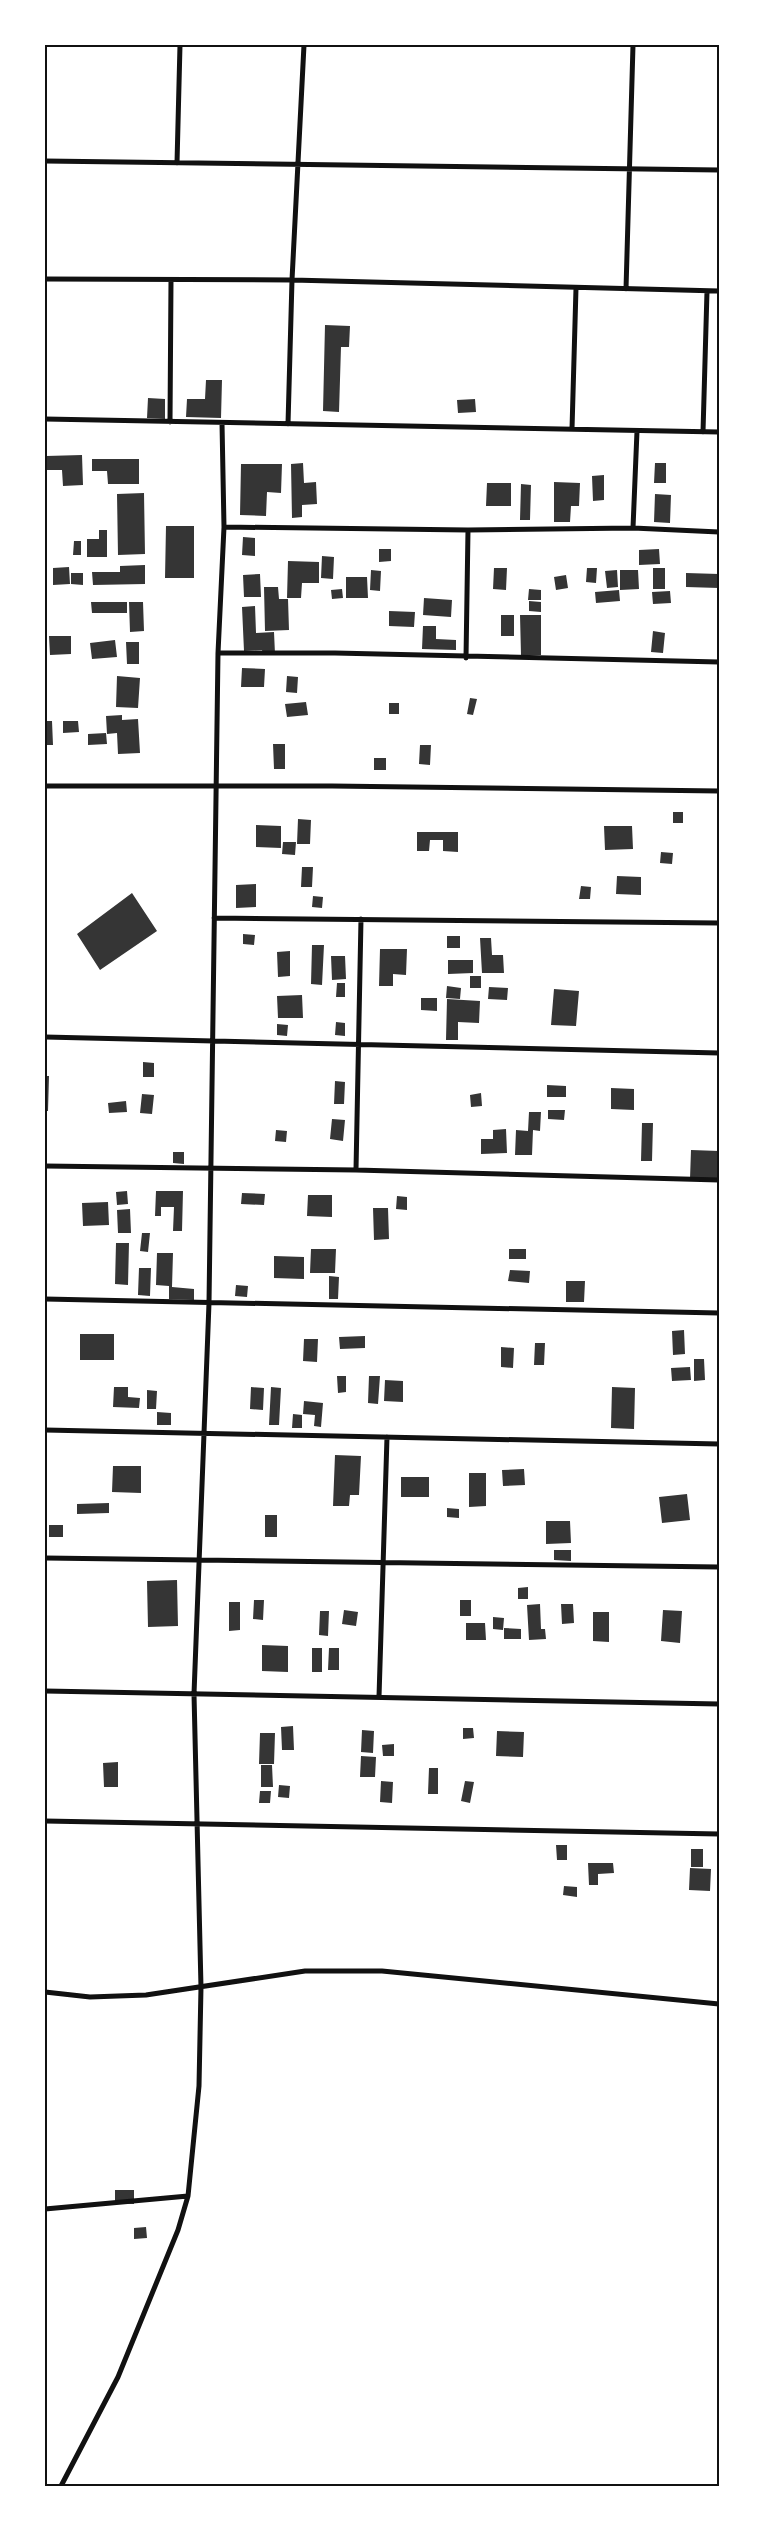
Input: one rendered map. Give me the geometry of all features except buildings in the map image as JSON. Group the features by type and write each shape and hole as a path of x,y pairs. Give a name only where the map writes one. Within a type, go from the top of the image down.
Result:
{"street":[{"path":"177,164 180,45"},
{"path":"288,424 292,280 304,45"},
{"path":"626,289 633,45"},
{"path":"45,161 719,170"},
{"path":"45,279 292,280 719,291"},
{"path":"170,422 171,280"},
{"path":"572,429 576,288"},
{"path":"703,432 707,291"},
{"path":"45,419 222,424 719,432"},
{"path":"62,2486 118,2377 178,2230 188,2196 199,2086 200,1987 194,1694 209,1303 214,918 218,786 218,654 224,527 222,424"},
{"path":"633,528 637,431"},
{"path":"224,527 468,530 633,528 719,532"},
{"path":"466,658 468,530"},
{"path":"218,654 335,653 466,658 719,662"},
{"path":"45,786 719,791"},
{"path":"214,918 719,923"},
{"path":"356,1170 361,918"},
{"path":"45,1037 719,1053"},
{"path":"45,1166 211,1170 356,1170 719,1180"},
{"path":"45,1299 719,1313"},
{"path":"45,1430 719,1444"},
{"path":"380,1697 387,1437"},
{"path":"45,1558 719,1567"},
{"path":"45,1691 719,1704"},
{"path":"45,1821 719,1834"},
{"path":"45,1992 90,1997 146,1995 305,1970 382,1970 719,2004"},
{"path":"45,2209 188,2196"}]}
